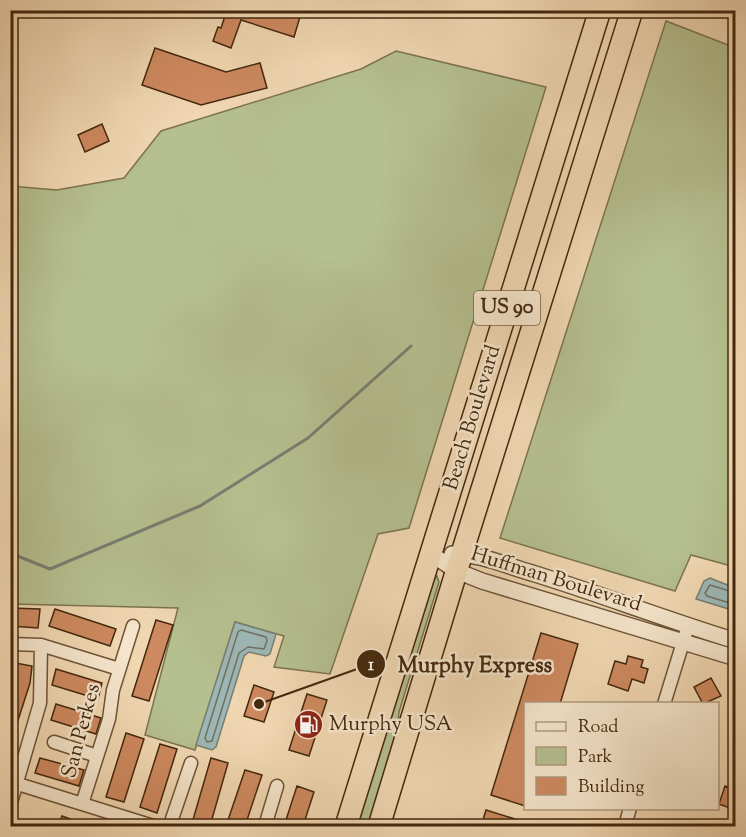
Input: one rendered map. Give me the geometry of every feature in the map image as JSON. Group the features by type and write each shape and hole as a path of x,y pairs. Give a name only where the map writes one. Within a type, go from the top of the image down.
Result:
{"highway":[{"name":"Beach Boulevard","path":"346,826 600,10"},
{"name":"US 90","path":"379,826 632,10"},
{"path":"584,62 597,63 619,53"},
{"path":"584,62 593,71 598,81 602,108"}],"street":[{"name":"Huffman Boulevard","path":"431,554 459,562 542,576 735,641"},
{"name":"Huffman Boulevard","path":"459,562 482,581 735,658"},
{"path":"602,617 604,610 608,607 646,618 659,616"},
{"path":"119,669 133,626"},
{"path":"665,702 688,626"},
{"name":"San Perkes","path":"10,644 41,645 119,669 109,719 82,804 153,826"},
{"path":"10,806 40,703 41,645"},
{"path":"54,742 97,756"},
{"path":"172,826 172,819 191,763"},
{"path":"18,784 82,804"},
{"path":"265,826 278,786"},
{"path":"624,826 629,810"},
{"path":"119,816 134,826"}],"green space":[{"path":"666,21 736,48 735,567 691,555 675,591 500,538"},
{"path":"396,51 546,87 409,528 378,534 330,674 274,667 284,636 235,622 195,750 145,735 178,608 11,604 10,186 57,190 124,178 161,131 361,69"},
{"path":"437,576 439,582 399,712 397,736 369,826 356,826 431,584"}],"water":[{"path":"710,578 735,588 735,611 696,599 704,581"},
{"path":"235,622 276,634 270,654 266,656 249,652 244,656 216,747 212,750 196,745"}],"building":[{"path":"227,10 302,10 294,37 241,20 231,48 213,41 218,27 221,28"},
{"path":"155,48 226,72 260,63 267,88 201,105 142,85"},
{"path":"102,124 109,141 85,152 78,135"},
{"path":"10,608 40,609 38,628 10,626"},
{"path":"55,609 116,629 110,646 49,626"},
{"path":"156,620 173,625 149,701 132,696"},
{"path":"541,633 578,644 561,702 524,702 524,806 491,795"},
{"path":"628,656 643,660 641,667 648,669 644,683 632,679 628,691 608,684 615,661 626,664"},
{"path":"10,662 32,666 30,683 12,739 10,739"},
{"path":"56,669 102,683 98,699 52,685"},
{"path":"711,678 721,696 702,702 694,687"},
{"path":"254,685 274,692 264,722 244,716"},
{"name":"Murphy USA","path":"307,694 327,700 309,756 289,750"},
{"path":"56,704 101,718 96,734 51,720"},
{"path":"126,733 144,739 124,802 106,797"},
{"path":"160,744 177,749 157,813 140,807"},
{"path":"40,758 84,770 79,786 35,773"},
{"path":"211,758 228,763 210,826 203,826 192,823"},
{"path":"245,770 262,775 245,826 226,826"},
{"path":"297,786 314,792 303,826 284,826"},
{"path":"725,786 735,790 735,810 719,804"},
{"path":"486,810 534,825 481,826"},
{"path":"62,816 87,825 87,826 58,826"}],"waterway":[{"path":"10,553 50,569 200,506 308,438 411,346"}],"place":[{"name":"Murphy Express","path":"259,704"},
{"name":"Murphy USA","path":"308,725"}]}
